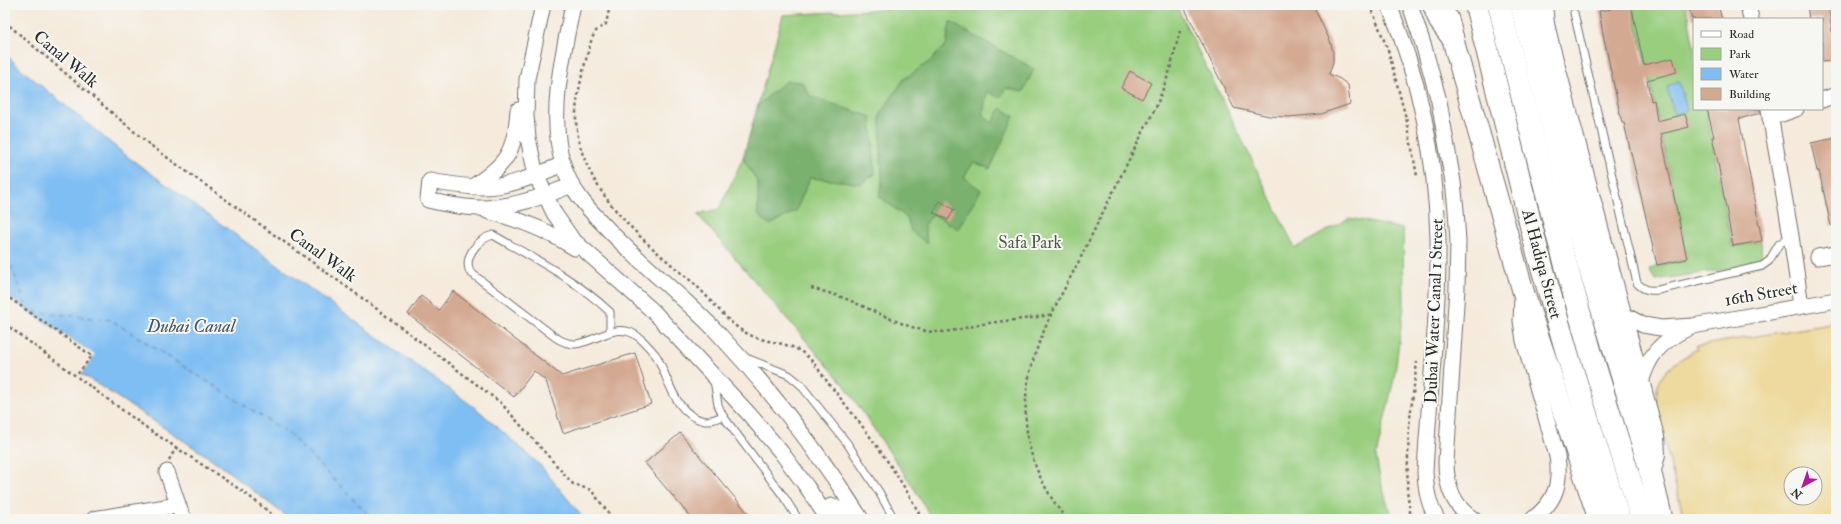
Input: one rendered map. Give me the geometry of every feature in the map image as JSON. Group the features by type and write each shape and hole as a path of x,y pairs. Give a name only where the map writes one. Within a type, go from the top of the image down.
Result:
{"main road":[{"name":"Al Hadiqa Street","path":"1476,5 1543,270 1570,363 1619,519"},
{"name":"Al Hadiqa Street","path":"1499,5 1558,241 1642,519"},
{"path":"1521,5 1578,231 1650,470 1662,519"},
{"path":"1541,5 1543,24 1548,45 1653,437 1654,454 1650,470"},
{"path":"1442,6 1440,21 1452,37 1523,291 1599,519"}],"street":[{"path":"472,187 501,165 509,153 517,128 519,97 526,79 543,5"},
{"path":"573,5 557,98 558,136 563,164 572,185 586,206 617,240 694,309 730,346 785,409 825,462 861,519"},
{"name":"Dubai Water Canal 1 Street","path":"1389,5 1420,102 1436,196 1437,280 1425,472 1426,491 1432,510 1437,519"},
{"name":"Dubai Water Canal 1 Street","path":"1410,5 1424,47 1439,101 1454,182 1458,264 1446,478 1451,494 1460,507 1473,519"},
{"path":"1748,5 1751,18"},
{"path":"526,79 526,116 528,138 536,175 554,212 572,240 653,311 713,374 781,452 827,518"},
{"path":"1789,110 1769,113 1791,236 1801,306"},
{"path":"563,164 536,175 500,185 472,187 430,181 428,200 458,207 478,208 515,204 546,196 572,185"},
{"path":"478,208 512,217 538,227 557,237 598,264"},
{"path":"1818,257 1836,254"},
{"path":"1523,291 1522,331 1557,456 1559,470 1558,483 1554,496 1545,510 1533,519"},
{"name":"16th Street","path":"1619,312 1634,321 1652,328 1693,326 1836,300"},
{"name":"16th Street","path":"1640,386 1646,365 1657,349 1675,334 1693,326"},
{"path":"94,519 181,512 167,472"},
{"path":"827,518 827,509 831,506 836,507 846,519"}],"lane":[{"path":"1574,13 1637,283 1643,289 1650,291 1658,290 1762,266 1769,261 1779,244 1791,236"},
{"path":"610,331 610,312 595,298 562,273 493,235 485,237 468,258 467,267 470,272 555,338 565,343 575,344 610,331 625,330 640,338 657,357 668,386 682,407 693,416 706,421 723,416"},
{"path":"730,346 750,360 789,375 800,384 847,443 879,492 894,519"},
{"path":"713,374 718,405 723,416 784,497 798,519"}],"path":[{"path":"610,5 606,24 596,32 592,38 580,91 576,118 579,140 585,161 597,183 612,205 637,233 658,254 702,291 736,326 753,337 800,351 811,361 860,423 922,519"},
{"path":"1370,5 1388,50 1407,122 1418,177"},
{"name":"Canal Walk","path":"5,22 150,145 367,302 500,403 573,484 591,490 613,519"},
{"path":"1066,519 1051,499 1038,475 1027,438 1026,399 1033,360 1053,314 1156,107 1169,73 1180,31"},
{"path":"812,288 842,297 908,326 928,331 948,332 988,323 1028,319 1053,314"},
{"path":"5,295 92,356 76,376"},
{"path":"5,324 151,431 246,493 278,519"},
{"path":"1411,519 1408,509 1407,490 1409,426 1417,359"}],"green space":[{"name":"Safa Park","path":"960,5 1176,5 1295,248 1350,218 1403,229 1404,306 1394,379 1376,456 1380,479 1392,519 932,519 915,490 845,386 697,214 719,209 743,158 783,15"},
{"path":"1632,5 1686,5 1693,42 1693,110 1706,110 1732,247 1761,241 1762,264 1655,280 1649,270 1657,266 1687,259 1657,114"},
{"path":"950,22 1034,69 1023,92 1006,88 1000,98 987,92 983,115 992,123 1001,108 1014,116 990,169 974,162 964,177 981,190 958,229 933,214 925,225 927,244 911,231 907,218 879,196 882,183 880,114 904,79 929,62 946,45"},
{"path":"786,81 802,82 810,96 871,117 875,174 860,184 810,178 796,211 770,225 758,215 758,183 743,158 758,105"}],"sand":[{"path":"1836,323 1836,519 1684,519 1657,411 1656,399 1660,380 1665,373 1697,349 1696,346"}],"water":[{"name":"Dubai Canal","path":"5,53 21,69 128,157 478,410 540,465 584,519 290,519 216,462 82,374 94,355 5,294"},
{"path":"1679,82 1687,110 1674,114 1667,86"}],"pier":[{"path":"5,294 95,355 82,374 81,373 92,355 27,313 5,296"}],"building":[{"path":"1183,5 1313,5 1330,41 1333,52 1333,62 1329,74 1348,85 1350,104 1321,114 1288,117 1269,116 1234,108"},
{"path":"1610,5 1631,5 1644,65 1673,58 1677,72 1647,80 1651,101 1654,100 1657,121 1685,114 1689,127 1661,134 1687,259 1657,265 1624,123 1622,123 1603,34 1599,11 1611,9"},
{"path":"1688,5 1718,5 1722,18 1693,18 1692,19"},
{"path":"1807,5 1828,5 1836,60 1823,62 1823,18 1809,18"},
{"path":"1130,71 1151,83 1142,99 1121,88"},
{"path":"1707,110 1760,110 1760,113 1739,119 1762,241 1733,246 1712,137 1714,137"},
{"path":"1836,138 1836,225 1831,226 1819,171 1817,171 1811,143"},
{"path":"940,201 954,210 948,220 933,212"},
{"path":"453,291 562,376 635,353 651,404 563,433 546,381 534,371 514,397 408,314 421,296 439,310"},
{"path":"680,433 753,519 692,519 645,463"}],"ferry route":[{"path":"5,249 28,311 111,320 288,433 373,519"}]}
